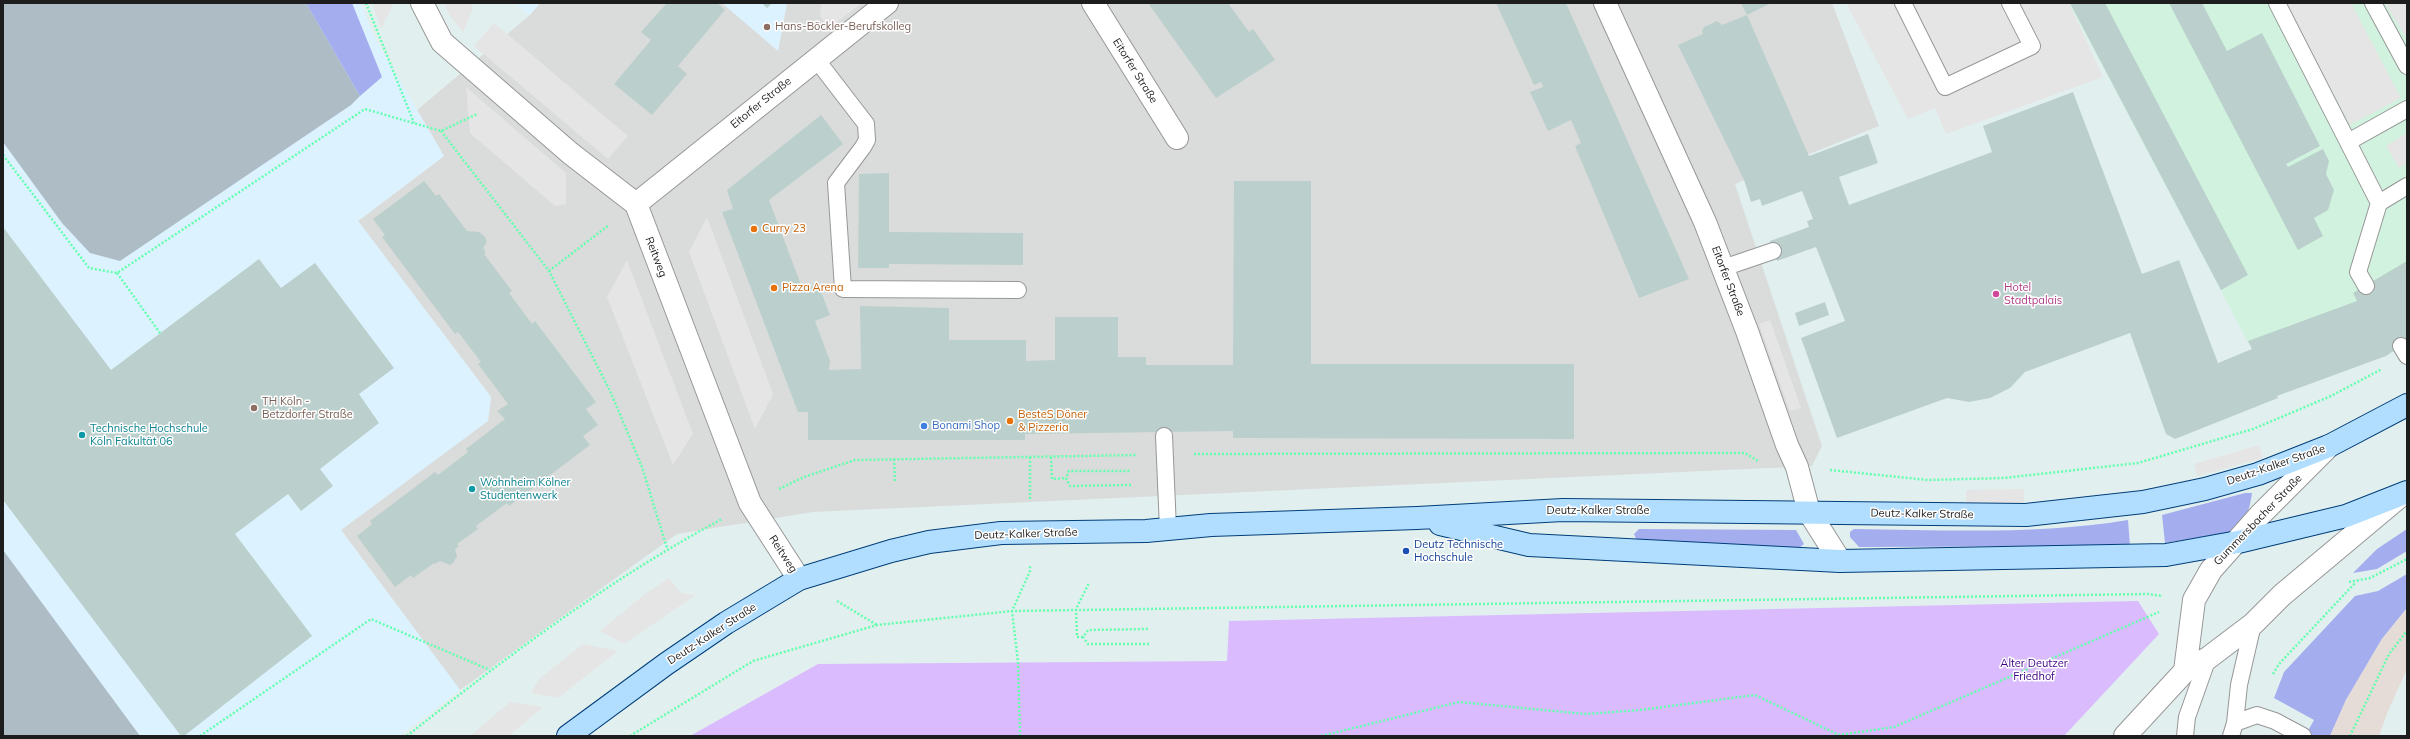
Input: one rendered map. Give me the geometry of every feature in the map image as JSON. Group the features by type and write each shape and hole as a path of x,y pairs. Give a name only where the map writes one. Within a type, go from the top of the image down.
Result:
{"main road":[{"name":"Deutz-Kalker Straße","path":"568,736 666,664 726,623 799,579 891,551 930,542 1001,533 1168,529 1211,525 1417,518 1563,510 2026,515 2143,502 2204,489 2258,474 2330,446 2407,405"},
{"name":"Deutz-Kalker Straße","path":"1417,518 1529,545 1840,561 2166,555 2238,542 2346,516 2403,494"}],"street":[{"path":"422,3 442,42 570,153 636,204"},
{"name":"Eitorfer Straße","path":"636,204 887,3"},
{"name":"Eitorfer Straße","path":"1093,3 1178,138"},
{"name":"Eitorfer Straße","path":"1605,3 1705,222 1787,445 1797,467 1809,512 1840,561"},
{"name":"Reitweg","path":"636,204 750,503 799,579"},
{"name":"Gummersbacher Straße","path":"2185,671 2194,600 2211,570 2238,542 2260,515 2330,446"},
{"path":"2125,736 2185,671 2208,658 2253,624 2282,595 2403,494"}],"lane":[{"path":"1903,3 1945,87 2032,46 2010,3"},
{"path":"2277,3 2379,203"},
{"path":"2373,3 2407,66"},
{"path":"816,59 866,124 867,140 863,148 836,183 843,289 1018,290"},
{"path":"2348,142 2407,109"},
{"path":"2366,286 2358,272 2379,203 2407,186"},
{"path":"1723,268 1773,251"},
{"path":"1164,436 1168,529"},
{"path":"2233,729 2239,685 2253,624"},
{"path":"2185,736 2187,717 2208,658"},
{"path":"2233,729 2257,715 2276,721 2303,736"}],"path":[{"path":"366,3 414,123"},
{"path":"441,131 508,99"},
{"path":"3,155 89,268 117,273 365,110 441,131 550,271 611,393 642,467 668,548"},
{"path":"550,271 636,204"},
{"path":"117,273 160,333"},
{"path":"407,736 490,670 668,548 750,503 804,477 855,460 1165,455 1745,453 1762,463 1928,480 2004,478 2138,463 2253,429 2331,396 2386,367"},
{"path":"1020,736 1018,662 1012,611 1030,571 1030,457"},
{"path":"1051,457 1052,479 1066,478"},
{"path":"894,459 895,481"},
{"path":"1131,471 1069,471 1066,478 1070,486 1131,485"},
{"path":"2257,715 2266,685 2279,664 2357,581"},
{"path":"1089,583 1076,609 1078,637 1083,637 1088,644 1149,644"},
{"path":"630,736 753,661 877,625 1012,611 2148,594 2194,600"},
{"path":"1321,736 1459,702 1586,714 1640,710 1755,695 1839,736 1894,727 2148,616 2194,600"},
{"path":"200,736 371,619 490,670"},
{"path":"1083,637 1088,630 1149,629"},
{"path":"2350,736 2389,654 2407,631"}],"shaded area":[{"path":"3,3 361,3 373,35 444,156 358,221 491,397 488,421 341,530 460,690 399,736 3,736"},
{"path":"3,3 306,3 360,96 351,105 120,261 90,253 62,223 3,142"},
{"path":"306,3 352,3 382,77 360,96"},
{"path":"372,3 394,3 381,29"},
{"path":"444,3 470,3 473,9 463,32 450,16"},
{"path":"514,3 540,3 530,15"},
{"path":"540,3 722,3 778,50 787,3 1832,3 1879,126 1735,184 1822,446 1812,466 813,512 677,534 460,690 341,530 488,420 491,397 358,221 444,156 417,110 530,15"},
{"name":"Hans-Böckler-Berufskolleg","path":"722,3 787,3 778,51"},
{"path":"821,3 862,3 829,28 820,16"},
{"path":"1846,3 2069,3 2103,77 1946,134 1935,108 1908,119"},
{"path":"2069,3 2407,3 2407,343 2276,395"},
{"path":"2286,3 2351,3 2401,98 2350,125"},
{"path":"2385,3 2407,3 2407,39 2388,8"},
{"path":"494,23 628,136 608,159 474,46"},
{"path":"466,87 566,173 566,204 555,206 470,133"},
{"path":"2407,133 2407,163 2399,168 2386,146"},
{"path":"707,217 773,394 755,429 689,252"},
{"path":"627,260 693,434 673,465 607,297"},
{"path":"1770,320 1801,408 1790,411 1759,324"},
{"path":"2259,445 2263,458 2197,476 2194,464"},
{"path":"2024,489 2024,503 1966,504 1966,490"},
{"path":"2245,493 2252,493 2250,504 2247,514 2237,531 2165,543 2162,515"},
{"path":"2128,520 2130,546 1859,547 1850,537 1850,532 1854,529 1957,531 2026,530 2094,525"},
{"path":"1639,529 1796,530 1804,544 1799,548 1738,547 1637,541 1634,534"},
{"path":"2407,529 2407,551 2377,569 2353,573 2377,549"},
{"path":"3,550 140,736 3,736"},
{"path":"2407,574 2407,608 2382,639 2346,700 2330,736 2305,736 2314,720 2274,698 2284,672 2355,596 2378,591"},
{"path":"669,578 681,593 696,595 624,644 600,631 645,594"},
{"path":"2407,608 2407,669 2388,711 2379,736 2330,736 2346,700 2382,639"},
{"path":"583,644 618,651 558,698 531,693 539,679"},
{"path":"510,702 543,707 509,736 470,736"}],"green space":[{"name":"Alter Deutzer Friedhof","path":"2138,601 2159,634 2064,736 690,736 818,664 1227,661 1229,621"}],"building":[{"path":"667,3 717,3 725,10 678,66 687,74 652,115 614,84 651,40 641,32"},
{"path":"762,3 772,3 767,8"},
{"path":"1148,3 1228,3 1249,32 1253,29 1275,60 1216,98"},
{"path":"1496,3 1566,3 1689,279 1639,298 1575,146 1581,143 1571,120 1548,131 1530,92 1543,87 1541,82 1534,85"},
{"path":"1741,3 1771,3 1747,15"},
{"path":"2070,3 2105,3 2248,275 2221,290"},
{"path":"2169,3 2202,3 2227,51 2262,33 2320,146 2286,164 2288,167 2323,149 2329,161 2326,174 2334,190 2328,210 2314,218 2323,236 2298,250"},
{"path":"1747,15 1809,156 1868,134 1878,163 1839,177 1849,205 1992,152 1983,126 2073,92 2142,274 2179,260 2218,363 2252,349 2248,341 2357,301 2353,293 2407,261 2407,342 2386,356 2277,396 2278,398 2175,439 2166,434 2130,333 2025,372 2010,388 1990,398 1969,402 1947,398 1837,438 1801,338 1845,321 1816,247 1777,261 1770,241 1809,227 1807,221 1813,219 1802,191 1762,206 1760,199 1751,202 1744,180 1678,45 1703,34 1702,31 1704,27 1717,21 1722,25"},
{"path":"821,115 843,144 769,200 803,290 818,284 830,315 815,321 830,361 829,370 861,369 860,306 949,308 949,340 1026,340 1026,361 1055,360 1055,317 1118,317 1118,357 1146,357 1146,365 1233,365 1234,181 1311,181 1311,364 1574,364 1574,439 1233,438 1233,431 1025,434 1025,440 808,440 808,412 798,412 722,212 733,209 727,190"},
{"path":"889,173 889,232 1023,233 1023,265 889,264 889,268 858,268 859,174"},
{"path":"424,181 436,196 439,194 467,231 479,232 485,237 487,242 483,248 486,253 484,254 512,291 509,293 532,324 535,321 596,402 586,409 598,425 583,436 590,445 509,506 507,503 476,526 478,529 457,544 459,546 455,549 457,556 453,563 450,565 440,561 435,564 434,563 413,578 411,575 395,587 357,536 372,524 370,521 435,472 438,475 468,452 466,449 505,419 497,411 508,404 478,364 481,362 458,332 455,334 382,237 385,235 373,219"},
{"name":"Technische Hochschule Köln Fakultät 06","path":"3,227 111,370 259,259 281,288 315,263 394,368 359,394 379,423 320,469 333,486 301,511 288,494 235,534 312,636 184,736 181,736 3,500"},
{"path":"1825,302 1829,315 1799,326 1795,313"}],"place":[{"name":"Hans-Böckler-Berufskolleg","path":"767,27"},
{"name":"Curry 23","path":"754,229"},
{"name":"Pizza Arena","path":"774,288"},
{"name":"Hotel Stadtpalais","path":"1996,294"},
{"name":"TH Köln - Betzdorfer Straße","path":"254,408"},
{"name":"BesteS Döner & Pizzeria","path":"1010,421"},
{"name":"Bonami Shop","path":"924,426"},
{"name":"Technische Hochschule Köln Fakultät 06","path":"82,435"},
{"name":"Wohnheim Kölner Studentenwerk","path":"472,489"},
{"name":"Deutz Technische Hochschule","path":"1406,551"}]}
